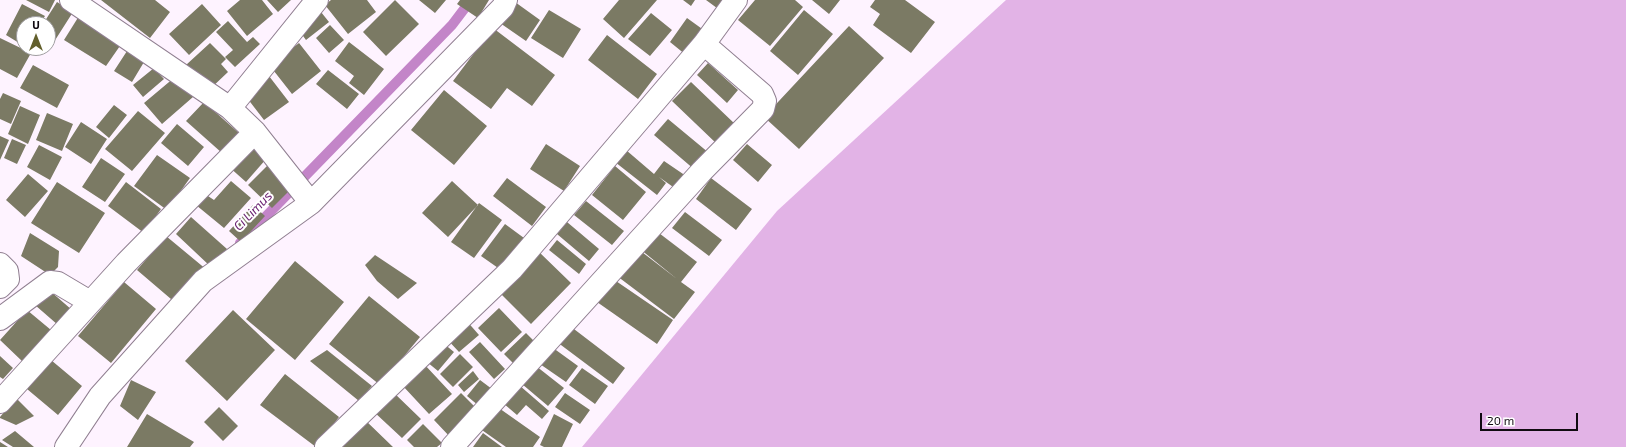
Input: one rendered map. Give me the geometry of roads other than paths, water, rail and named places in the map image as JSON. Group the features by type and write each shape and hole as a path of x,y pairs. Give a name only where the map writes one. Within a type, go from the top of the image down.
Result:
{"street":[{"path":"71,0 230,108 256,132 311,204"},
{"path":"230,108 318,0"},
{"path":"66,447 100,396 203,281 311,204 503,7 506,0"},
{"path":"326,447 512,269 704,44 736,0"},
{"path":"452,447 702,171 763,109 765,101 762,94 704,44"},
{"path":"0,402 126,263 256,132"},
{"path":"0,264 7,271 8,279 0,287"},
{"path":"0,319 50,282 58,283 90,302"}],"waterway":[{"name":"Ci Limus","path":"240,243 452,25 471,0"}]}
